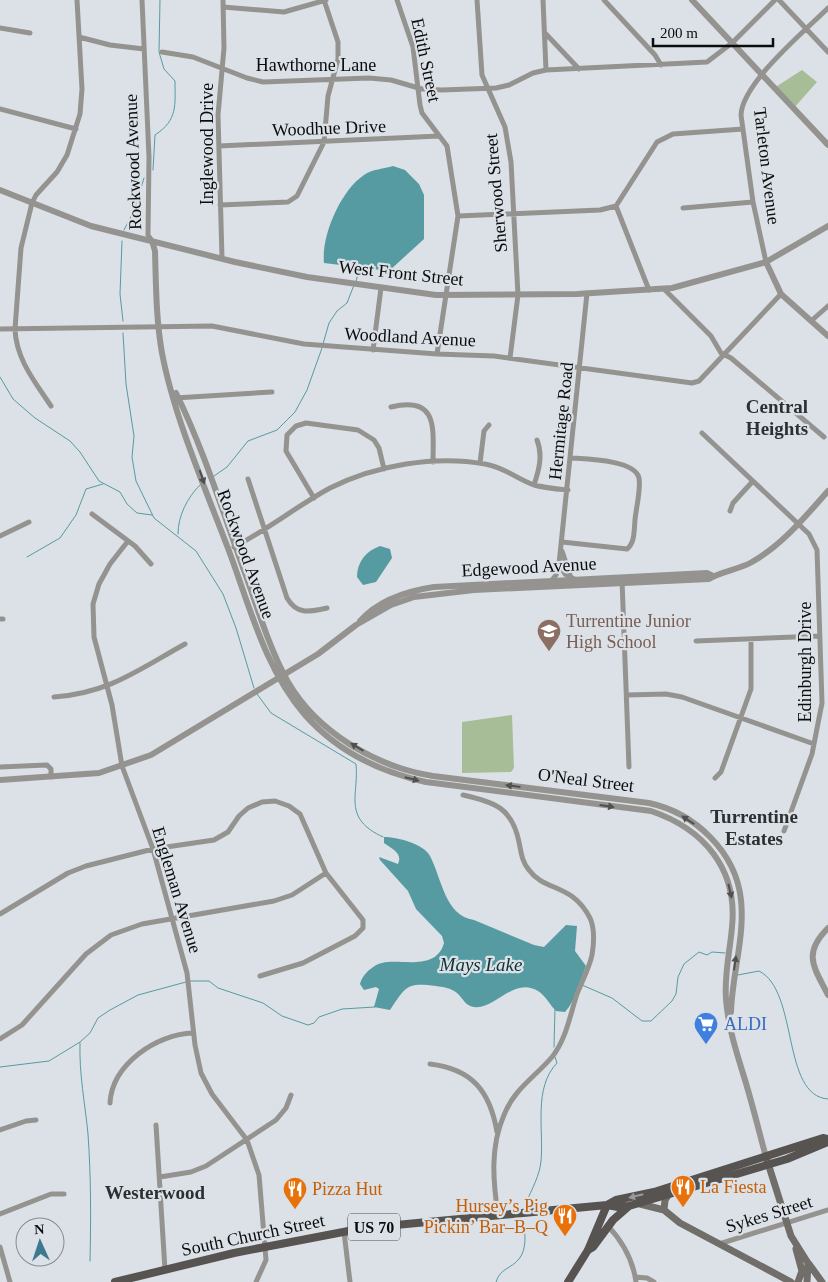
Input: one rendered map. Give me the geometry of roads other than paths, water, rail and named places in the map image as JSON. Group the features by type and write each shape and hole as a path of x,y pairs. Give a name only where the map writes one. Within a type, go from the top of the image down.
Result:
{"main road":[{"name":"South Church Street","path":"115,1282 266,1246 344,1232 498,1215 582,1208 606,1209 640,1204 767,1161 823,1138 828,1141"},
{"name":"South Church Street","path":"606,1209 616,1200 654,1192 767,1161"},
{"path":"767,1161 786,1222 796,1246 802,1271 798,1282"},
{"path":"664,1210 668,1194"},
{"path":"640,1204 664,1210 680,1223 791,1282"},
{"path":"588,1250 593,1247 611,1223 629,1206"},
{"path":"582,1208 595,1215 598,1226"},
{"path":"568,1282 588,1250 606,1209 612,1210 611,1223"},
{"path":"796,1246 822,1282"},
{"path":"807,1282 808,1263"}],"street":[{"path":"51,406 22,361 15,340 15,329 21,248 32,203 39,191 62,164 71,146 82,102 77,0"},
{"name":"Rockwood Avenue","path":"142,0 150,157 148,234 155,251 159,326 163,358 176,397 236,546 282,677"},
{"name":"Inglewood Drive","path":"222,258 218,99 224,48 223,0"},
{"path":"220,205 292,201 324,142 326,106 338,59 338,42 325,0 284,12 223,8"},
{"name":"Edith Street","path":"398,0 413,47 416,86 422,112 447,146 458,216 437,354"},
{"name":"Sherwood Street","path":"477,0 480,66 487,88 501,115 508,137 518,295 510,358"},
{"path":"543,0 546,70"},
{"path":"604,0 662,65"},
{"path":"692,0 828,145"},
{"name":"Hawthorne Lane","path":"162,52 193,57 247,78 263,82 381,79 434,90 487,88 510,84 533,72 546,70 707,62 732,43 776,0"},
{"path":"780,0 828,52"},
{"name":"Tarleton Avenue","path":"828,8 763,74 742,103 743,129 753,202 766,262 781,294 828,336"},
{"path":"0,28 30,33"},
{"path":"544,32 579,69"},
{"path":"79,37 110,45 144,49"},
{"path":"0,109 76,129"},
{"path":"458,216 600,210 616,206 657,142 663,137 674,134 743,129"},
{"name":"Woodhue Drive","path":"219,146 439,136"},
{"name":"West Front Street","path":"0,190 81,223 222,258 307,277 445,295 518,295 664,289 766,262 828,226"},
{"path":"683,208 753,202"},
{"path":"616,206 650,290"},
{"path":"373,350 381,288"},
{"path":"664,289 711,336 721,353 824,437"},
{"name":"Hermitage Road","path":"552,580 556,575 562,551 587,293"},
{"name":"Woodland Avenue","path":"0,330 159,326 221,327 289,342 373,350 510,358 692,382 699,381 781,294"},
{"path":"811,321 828,306"},
{"path":"176,397 272,392"},
{"name":"Rockwood Avenue","path":"176,397 229,550 282,677"},
{"path":"391,407 410,405 426,411 431,416 434,462"},
{"path":"314,498 286,451 287,435 296,426 306,423 364,432 377,445 384,469"},
{"path":"480,463 484,431 489,425"},
{"name":"Edinburgh Drive","path":"702,433 809,534 817,550 822,703 814,744 784,831"},
{"path":"534,485 540,459 540,448 537,440"},
{"path":"562,542 627,549 632,542 636,509 639,479 635,471 626,465 572,458"},
{"path":"229,550 265,530 314,498 348,480 384,469 434,462 480,463 501,468 534,485 568,490"},
{"path":"248,479 287,598 293,607 304,612 327,608"},
{"path":"730,511 733,503 753,481"},
{"name":"Edgewood Avenue","path":"0,780 97,773 122,766 162,750 318,654 356,625 391,605 420,592 441,586 552,580 709,579 753,562 774,547 828,492"},
{"path":"92,514 128,541 151,564"},
{"path":"0,536 29,522"},
{"name":"Engleman Avenue","path":"128,541 103,574 93,604 94,637 107,687 122,766 153,849 187,973 197,1060 206,1084 247,1140 259,1175 266,1260 256,1282"},
{"name":"Hermitage Road","path":"562,551 574,580"},
{"path":"559,564 565,574 574,580"},
{"name":"Edgewood Avenue","path":"420,592 474,590 574,580"},
{"path":"622,580 629,767"},
{"path":"696,641 820,636"},
{"path":"715,778 721,772 742,718 752,678 751,639"},
{"path":"54,697 79,695 107,687 185,644"},
{"name":"O'Neal Street","path":"282,677 307,717 330,738 363,760 397,775 426,782 651,811 676,820 700,837 716,856 726,876 732,895 733,916 726,988 730,1029 767,1161"},
{"path":"627,695 666,694 696,702 814,744"},
{"path":"0,767 47,765 51,769 51,777"},
{"path":"464,795 492,803 508,815 517,831 522,857 527,869 538,879 568,892 584,908 594,929 591,960 564,1035 556,1050 515,1094 497,1132"},
{"path":"0,914 77,869 153,849 214,840 228,832 243,811 254,804 275,801 295,810 304,820 326,873 363,920 363,928 355,936 303,963 260,976"},
{"path":"0,1039 22,1025 73,967 98,944 124,929 283,898 326,873"},
{"path":"828,928 818,938 812,956 813,965 828,995"},
{"path":"110,1103 112,1090 133,1058 171,1035 193,1033"},
{"path":"430,1064 448,1067 462,1073 479,1086 491,1106 497,1132 493,1169 498,1215"},
{"path":"160,1177 191,1172 206,1166 276,1120 286,1108 291,1095"},
{"path":"0,1130 26,1121 36,1120"},
{"path":"156,1125 165,1270"},
{"path":"0,1214 51,1194 64,1194"},
{"name":"Sykes Street","path":"719,1244 828,1210"},
{"path":"611,1223 622,1241 635,1280 646,1278 654,1282"},
{"path":"344,1232 350,1282"},
{"path":"0,1247 10,1282"}],"water":[{"path":"393,166 405,170 419,184 424,195 424,239 389,271 324,263 324,252 329,227 340,202 356,182 367,173"},
{"path":"380,546 390,549 392,558 376,582 363,585 357,577 361,562 370,551"},
{"name":"Mays Lake","path":"384,837 410,842 427,852 450,904 464,917 534,945 544,947 566,925 577,926 575,951 586,966 575,996 565,1012 556,1011 541,993 529,988 513,990 489,1004 482,1007 474,1007 468,1005 457,993 450,989 419,985 404,991 390,1010 374,1007 379,989 376,987 364,990 360,984 368,971 382,963 426,961 440,952 444,943 442,936 416,909 408,891 380,860 379,857 398,864 399,860 398,854 384,843"}],"waterway":[{"path":"153,170 155,135 168,124 175,105 175,81 164,69 159,52 160,0"},
{"path":"124,230 134,211 144,178"},
{"path":"122,241 120,294 123,321"},
{"path":"356,282 359,269"},
{"path":"323,344 329,323 337,311 347,303 354,285"},
{"path":"123,333 126,384 134,436 132,457 136,481 154,518 196,551 223,594 236,628 254,688"},
{"path":"214,476 227,467 248,441 277,430 295,412 307,390 322,348"},
{"path":"0,377 13,399 35,418 70,441 80,452 99,481 120,492 127,504 137,513 152,515"},
{"path":"27,557 60,538 76,515 86,489 103,484"},
{"path":"178,534 178,527 184,508 200,485"},
{"path":"257,694 271,713 356,764 355,805 357,814 370,830 383,837"},
{"path":"582,985 612,998 642,1021 651,1021 672,1001 676,994 678,977 684,964 699,952 707,955 712,952 725,953"},
{"path":"738,975 759,971 772,982 780,999 796,1062 803,1081 813,1093 828,1099"},
{"path":"190,981 209,981 218,988 263,1003 282,1016 308,1025 314,1023 319,1017 342,1009 375,1007"},
{"path":"0,1067 49,1061 80,1042 90,1033 98,1018 110,1010 138,995 186,982"},
{"path":"554,1047 555,1009"},
{"path":"80,1043 81,1077 90,1166 90,1261"},
{"path":"526,1202 540,1166 542,1149 542,1097 545,1084 557,1063 555,1057"},
{"path":"496,1282 500,1274 522,1255 525,1242 524,1223"}],"place":[{"name":"Turrentine Junior High School","path":"549,652"},
{"name":"ALDI","path":"706,1045"},
{"name":"La Fiesta","path":"683,1208"},
{"name":"Pizza Hut","path":"295,1210"},
{"name":"Hursey’s Pig Pickin’ Bar–B–Q","path":"565,1237"}],"district":[{"name":"Central Heights","path":"777,417"},
{"name":"Turrentine Estates","path":"754,827"},
{"name":"Westerwood","path":"155,1192"}]}
